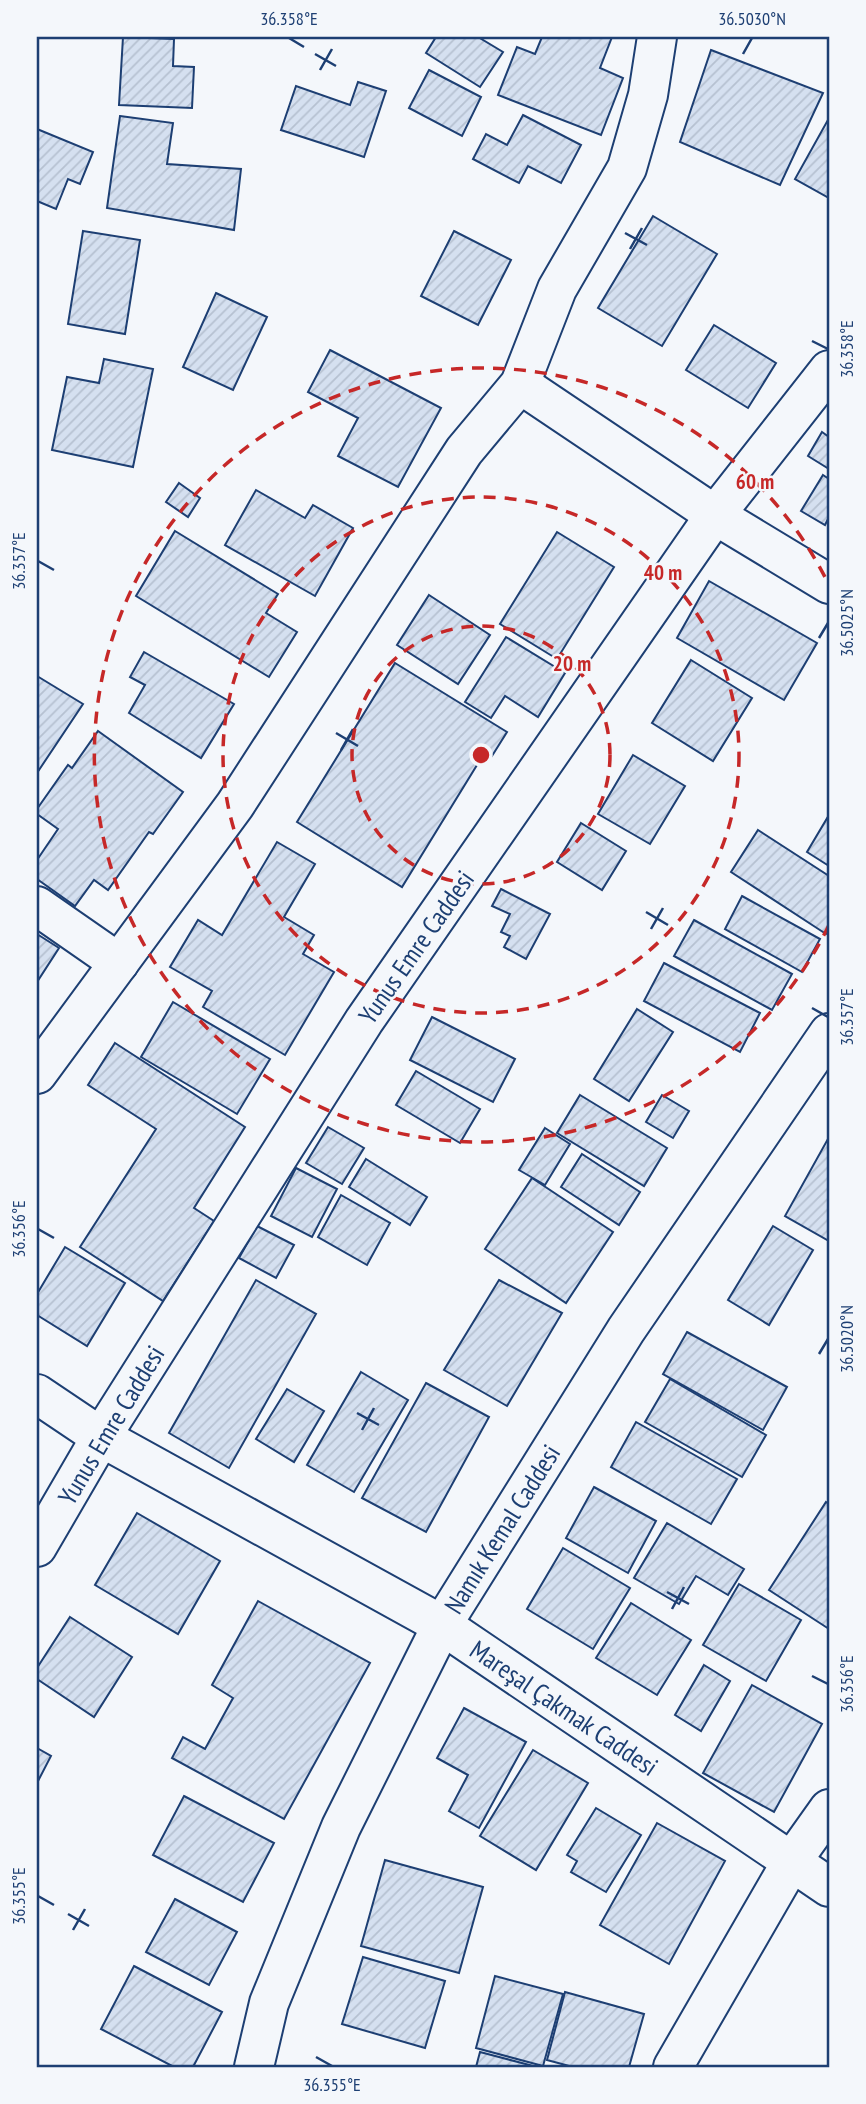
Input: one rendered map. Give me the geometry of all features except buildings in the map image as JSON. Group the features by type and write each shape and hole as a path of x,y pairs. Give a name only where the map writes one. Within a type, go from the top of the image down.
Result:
{"street":[{"path":"37,1074 235,805 464,451 520,384 557,289 627,168 648,95 657,37"},
{"name":"Yunus Emre Caddesi","path":"37,1547 102,1437 363,1021 715,515 829,370"},
{"path":"520,384 715,515 829,584"},
{"path":"37,906 119,963"},
{"name":"Namık Kemal Caddesi","path":"254,2067 269,2003 341,1827 442,1625 626,1330 829,1033"},
{"name":"Mareşal Çakmak Caddesi","path":"37,1394 102,1437 442,1625 829,1887"},
{"path":"673,2067 792,1861 829,1810"}]}
